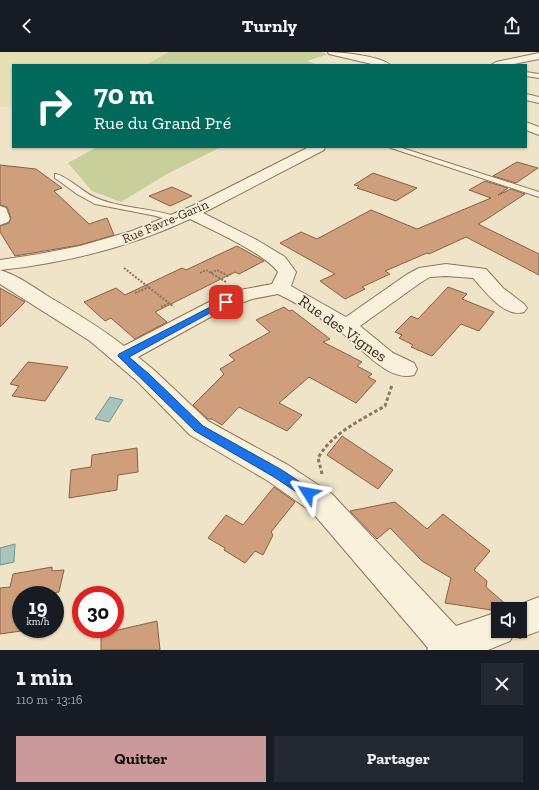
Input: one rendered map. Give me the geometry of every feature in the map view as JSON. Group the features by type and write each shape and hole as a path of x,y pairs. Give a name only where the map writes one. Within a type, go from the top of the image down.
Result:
{"street":[{"path":"332,52 382,64"},
{"path":"501,64 539,56"},
{"path":"527,98 539,100"},
{"path":"527,126 539,131"},
{"name":"Rue Favre-Garin","path":"0,265 76,252 118,242 156,228 316,148"},
{"path":"0,220 2,219 1,205"},
{"path":"123,356 216,306 247,294 280,288 287,272 279,261 182,216"},
{"path":"347,326 412,279 426,272 432,271 446,270 479,273 496,292 518,308"},
{"path":"0,276 98,336 146,376 199,428 278,473 322,503 447,648 491,632"},
{"name":"Rue des Vignes","path":"280,288 347,326 384,358 406,369"},
{"path":"527,618 539,614"}],"lane":[{"path":"527,74 539,76"},
{"path":"386,148 502,187 525,197"},
{"path":"395,148 539,195"},
{"path":"58,176 73,189 104,203 165,215 182,216"}],"path":[{"path":"124,268 176,308"},
{"path":"200,273 206,270 226,282"},
{"path":"211,273 217,270 228,276 231,274"},
{"path":"220,285 234,280"},
{"path":"135,293 149,287"},
{"path":"161,307 170,303"}],"shaded area":[{"path":"0,52 169,52 147,64 12,64 12,108 0,106"}],"green space":[{"path":"169,52 320,52 329,54 307,61 316,64 147,64"},
{"path":"95,148 219,148 167,174 121,202 92,191 68,163"}],"water":[{"path":"110,397 123,400 109,422 95,419"},
{"path":"15,544 14,562 0,565 0,548"}],"building":[{"path":"517,162 538,168 516,183 493,176"},
{"path":"0,165 36,169 62,188 54,191 89,224 107,218 114,235 80,245 15,256 0,232 0,226 9,223 11,218 7,207 0,205"},
{"path":"373,173 417,188 396,201 357,188 359,186 354,185"},
{"path":"485,181 508,188 498,195 511,189 525,194 478,224 539,254 539,275 466,237 429,254 427,253 385,271 390,274 362,287 365,289 345,299 320,281 335,274 280,243 301,232 317,239 371,210 417,229 491,198 469,190"},
{"path":"172,187 192,196 170,206 149,196"},
{"path":"237,246 264,261 239,274 235,272 155,312 167,322 135,339 111,318 105,321 84,302 116,288 125,295 182,268 186,270"},
{"path":"448,287 467,294 462,299 494,312 479,331 461,324 432,356 411,347 413,345 399,338 402,335 395,332 411,316 418,319"},
{"path":"0,288 25,302 0,327"},
{"path":"284,307 289,311 292,310 330,339 323,342 362,362 357,366 372,374 368,377 376,381 356,403 309,377 279,403 302,415 287,431 239,407 222,425 212,419 208,419 193,405 224,374 220,369 235,360 229,355 270,332 256,320"},
{"path":"28,362 68,367 45,401 12,396 19,386 10,384"},
{"path":"342,436 393,470 378,489 327,455"},
{"path":"137,448 138,472 118,475 117,490 69,498 71,470 91,467 92,455"},
{"path":"274,487 295,502 271,532 273,535 263,555 255,551 245,563 224,550 225,548 208,538 226,515 243,525"},
{"path":"395,502 427,529 443,514 490,551 474,570 487,581 486,587 503,602 491,602 491,610 445,603 451,578 422,561 390,528 377,539 350,511"},
{"path":"52,567 52,571 64,570 60,586 12,586 12,632 0,634 0,588 10,587 13,574"},
{"path":"157,621 160,650 101,650 101,638 124,638 124,629"}],"route":[{"path":"226,302 123,356 146,376 199,428 278,473 308,493"}]}
